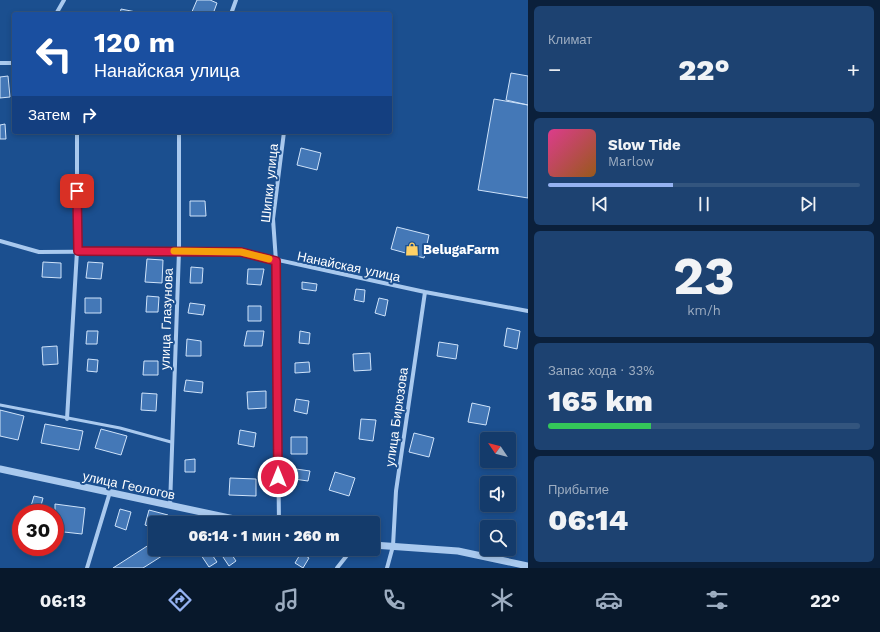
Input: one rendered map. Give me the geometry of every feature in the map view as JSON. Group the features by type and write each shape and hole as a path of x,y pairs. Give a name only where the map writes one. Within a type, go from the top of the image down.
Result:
{"street":[{"path":"57,12 64,0"},
{"path":"233,12 236,0"},
{"path":"0,63 12,63"},
{"path":"68,419 78,251 77,134"},
{"name":"улица Глазунова","path":"170,507 171,442 179,250 179,134"},
{"name":"Шипки улица","path":"279,516 276,261 273,219 284,134"},
{"name":"Нанайская улица","path":"0,241 39,252 179,250 241,252 276,261 425,292 528,311"},
{"name":"улица Бирюзова","path":"387,568 393,546 396,491 425,292"},
{"name":"улица Геологов","path":"0,469 77,486 110,491 170,507 217,516"},
{"path":"87,568 110,491"},
{"path":"380,545 458,551 528,566"},
{"path":"337,568 346,556"}],"lane":[{"path":"0,405 120,428 171,442"}],"building":[{"path":"197,0 210,0 217,3 214,12 192,12"},
{"path":"121,9 136,12 120,12"},
{"path":"511,73 528,76 528,105 506,100"},
{"path":"8,76 10,97 0,98 0,77"},
{"path":"494,99 528,105 528,198 478,190"},
{"path":"5,124 6,139 0,139 0,125"},
{"path":"301,148 321,153 317,170 297,165"},
{"path":"190,201 205,201 206,216 190,216"},
{"path":"397,227 429,235 424,258 391,249"},
{"path":"147,259 163,260 162,283 145,282"},
{"path":"43,262 61,263 61,278 42,277"},
{"path":"88,262 103,263 101,279 86,278"},
{"path":"191,267 203,268 202,283 190,283"},
{"path":"248,269 264,269 261,285 247,284"},
{"path":"302,282 317,284 316,291 302,289"},
{"path":"356,289 365,290 364,302 354,300"},
{"path":"147,296 159,297 158,312 146,312"},
{"path":"85,298 101,298 101,313 85,313"},
{"path":"379,298 388,300 385,316 375,313"},
{"path":"190,303 205,305 203,315 188,313"},
{"path":"248,306 261,306 261,321 248,321"},
{"path":"507,328 520,331 517,349 504,346"},
{"path":"87,331 98,331 97,344 86,344"},
{"path":"247,331 264,331 262,346 244,346"},
{"path":"300,331 310,333 309,344 299,343"},
{"path":"187,339 201,341 201,356 186,356"},
{"path":"439,342 458,345 456,359 437,356"},
{"path":"57,346 58,364 43,365 42,347"},
{"path":"370,353 371,370 354,371 353,354"},
{"path":"88,359 98,360 97,372 87,371"},
{"path":"144,361 158,361 158,375 143,375"},
{"path":"309,362 310,372 295,373 295,363"},
{"path":"186,380 203,382 202,393 184,391"},
{"path":"266,391 266,408 248,409 247,392"},
{"path":"142,393 157,394 156,411 141,410"},
{"path":"296,399 309,401 307,414 294,411"},
{"path":"472,403 490,407 486,425 468,422"},
{"path":"0,410 24,416 18,440 0,436"},
{"path":"361,419 376,420 373,441 359,439"},
{"path":"45,424 83,431 79,450 41,443"},
{"path":"101,429 127,436 121,455 95,448"},
{"path":"240,430 256,433 254,447 238,444"},
{"path":"414,433 434,438 429,457 409,452"},
{"path":"291,437 307,437 307,454 291,454"},
{"path":"195,459 195,472 185,472 185,460"},
{"path":"289,468 310,471 308,481 287,478"},
{"path":"335,472 355,478 349,496 329,490"},
{"path":"230,478 256,479 256,496 229,495"},
{"path":"34,496 43,498 41,504 32,504"},
{"path":"64,505 85,508 82,534 64,532"},
{"path":"120,509 131,512 126,530 115,526"},
{"path":"149,510 168,515 148,516 148,526 145,525"},
{"path":"148,546 148,556 162,556 143,568 113,568"},
{"path":"202,556 213,556 217,562 209,567"},
{"path":"222,556 233,556 236,561 229,566"},
{"path":"299,556 306,556 309,558 303,568 295,563"}],"slow traffic":[{"path":"174,251 241,252 269,259"}],"place":[{"name":"BelugaFarm","path":"412,249"}],"route":[{"path":"77,191 78,251 179,250 241,252 276,261 278,477"}]}
